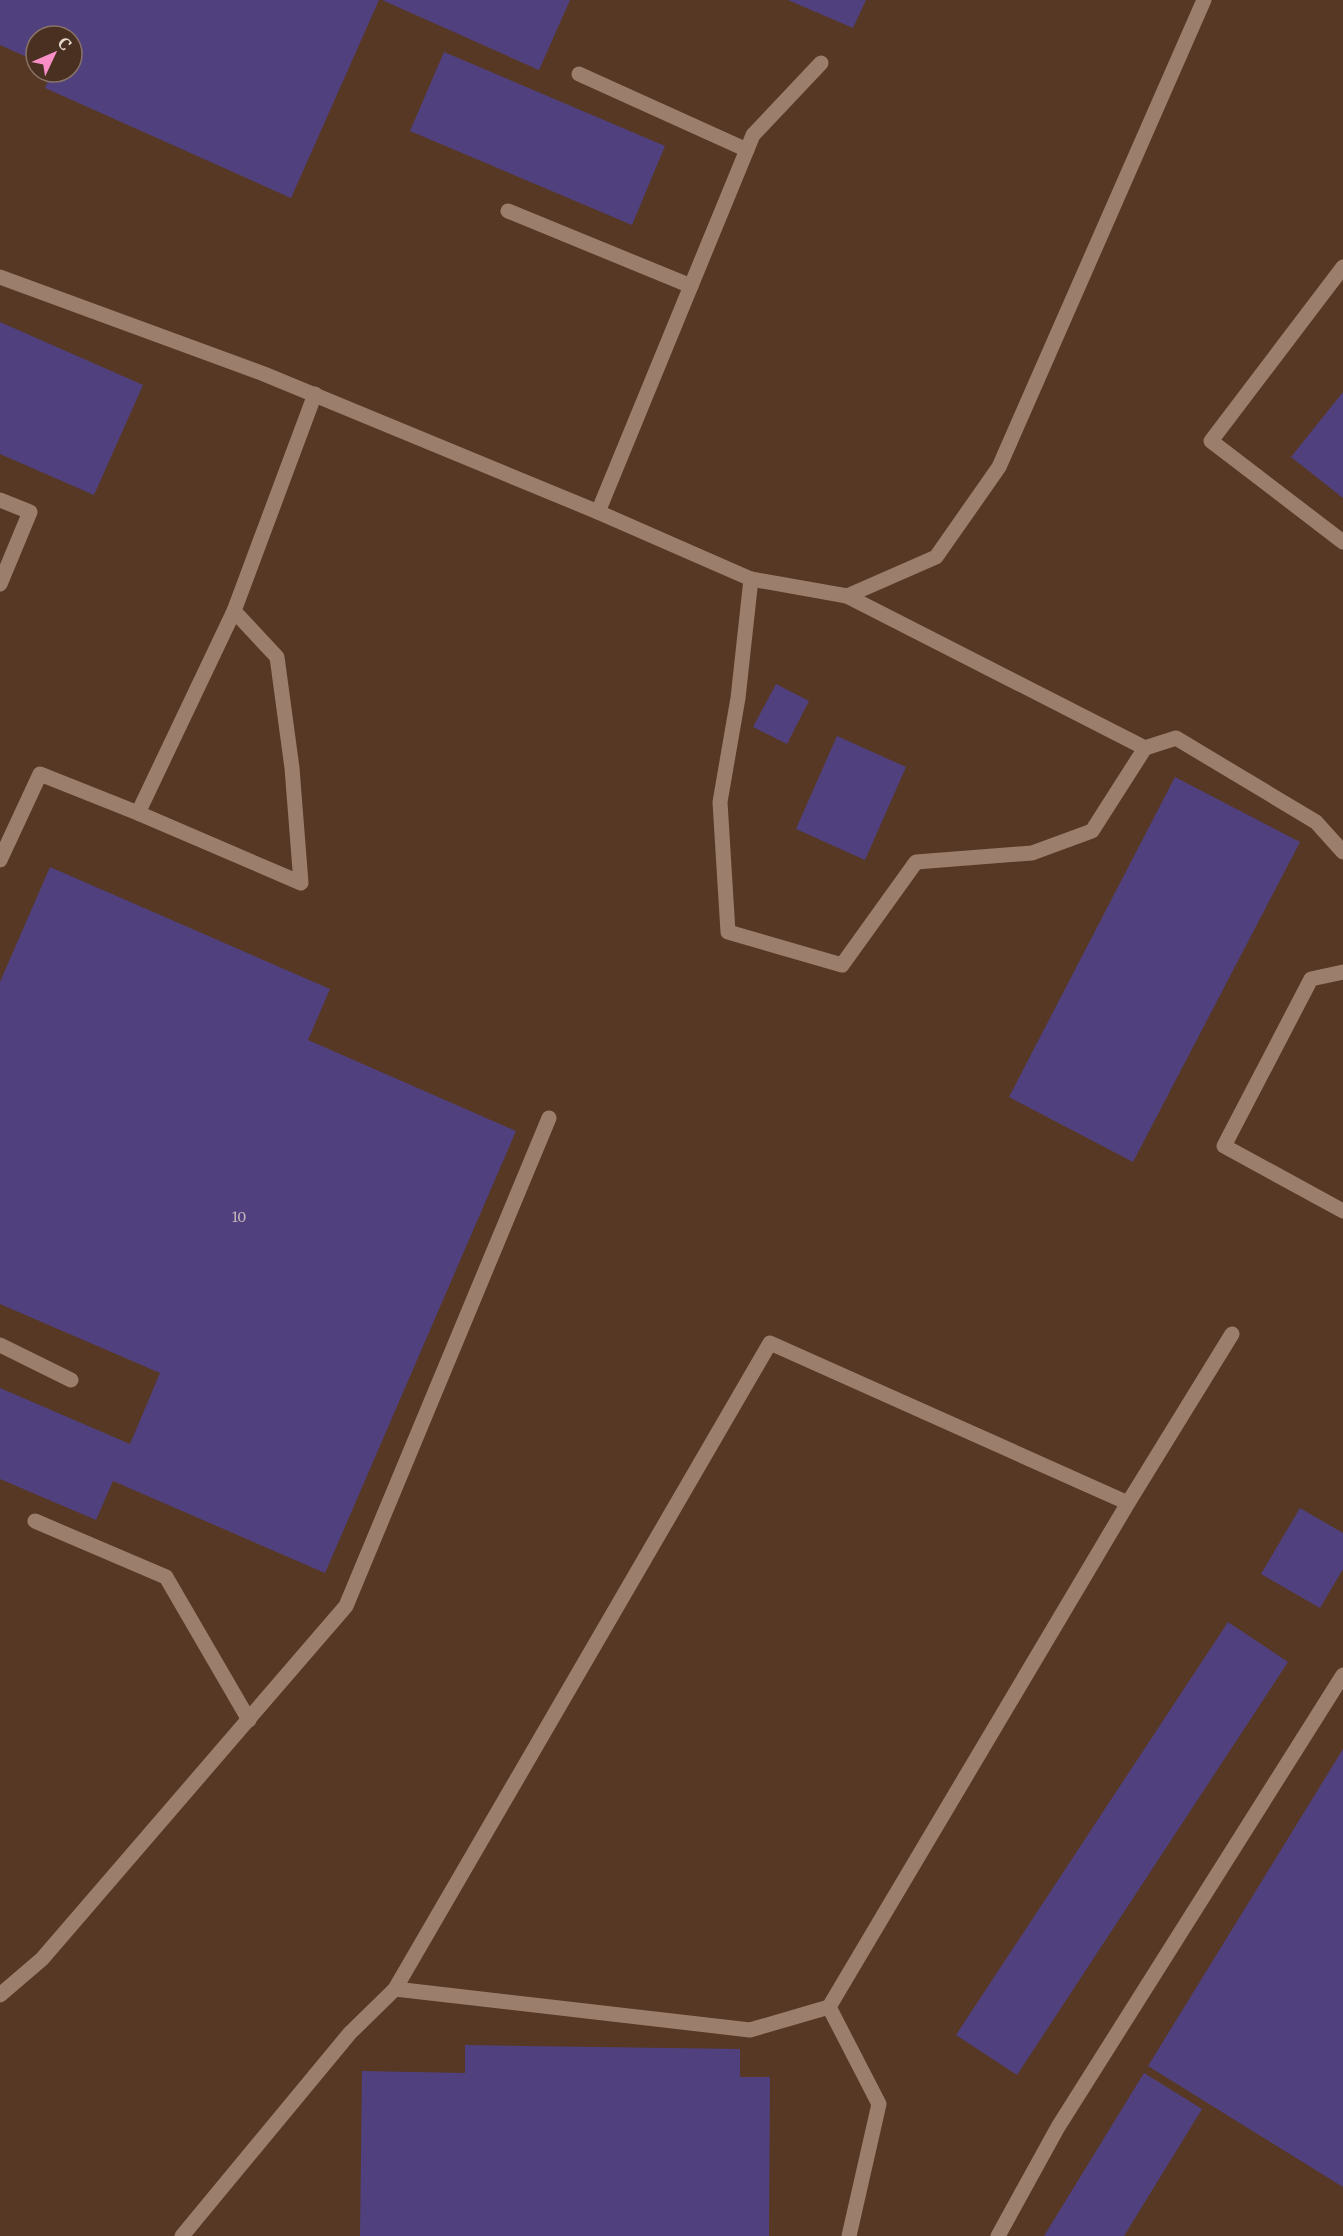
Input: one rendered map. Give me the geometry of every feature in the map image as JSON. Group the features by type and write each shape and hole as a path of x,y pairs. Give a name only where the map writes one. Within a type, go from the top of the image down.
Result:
{"lane":[{"path":"848,596 936,557 999,467 1204,0"},
{"path":"598,512 753,135 821,63"},
{"path":"579,74 747,150"},
{"path":"508,211 691,286"},
{"path":"1343,267 1211,441 1343,542"},
{"path":"0,277 315,394 598,512 751,579 848,596 1145,748"},
{"path":"138,813 234,611 315,394"},
{"path":"0,500 30,512 0,584"},
{"path":"751,579 738,698 720,802 728,932 842,965 916,862 1032,853 1092,831 1145,748 1176,738 1316,822 1343,852"},
{"path":"0,860 40,774 301,883 292,768 277,657 234,611"},
{"path":"1343,972 1311,979 1224,1146 1343,1211"},
{"path":"0,1995 42,1959 346,1606 549,1118"},
{"path":"395,1989 750,2030 830,2007 1128,1503 1233,1334"},
{"path":"182,2236 350,2033 395,1989 770,1343 1128,1503"},
{"path":"0,1345 71,1380"},
{"path":"35,1521 166,1577 249,1720"},
{"path":"998,2236 1058,2127 1343,1676"},
{"path":"830,2007 879,2104 849,2236"}],"shaded area":[{"path":"0,0 1343,0 1343,2236 0,2236"}],"building":[{"path":"0,0 379,0 291,198 45,88 47,84 84,84 84,24 24,24 24,56 0,45"},
{"path":"382,0 570,0 539,70"},
{"path":"788,0 866,0 853,28"},
{"path":"444,52 665,146 632,225 410,131"},
{"path":"0,322 143,385 94,495 0,454"},
{"path":"1343,392 1343,498 1291,457"},
{"path":"776,684 809,701 787,744 753,727"},
{"path":"837,736 906,767 865,860 796,829"},
{"path":"1175,777 1300,842 1133,1162 1009,1097"},
{"path":"50,867 330,989 308,1040 516,1131 325,1573 113,1481 96,1520 0,1479 0,1388 130,1444 160,1373 0,1304 0,982"},
{"path":"1300,1508 1343,1533 1343,1569 1320,1608 1261,1574"},
{"path":"1228,1622 1288,1662 1017,2075 956,2035"},
{"path":"1343,1749 1343,2187 1148,2066"},
{"path":"465,2045 740,2049 740,2077 770,2077 769,2236 360,2236 362,2071 465,2073"},
{"path":"1144,2073 1202,2109 1124,2236 1044,2236"}]}
